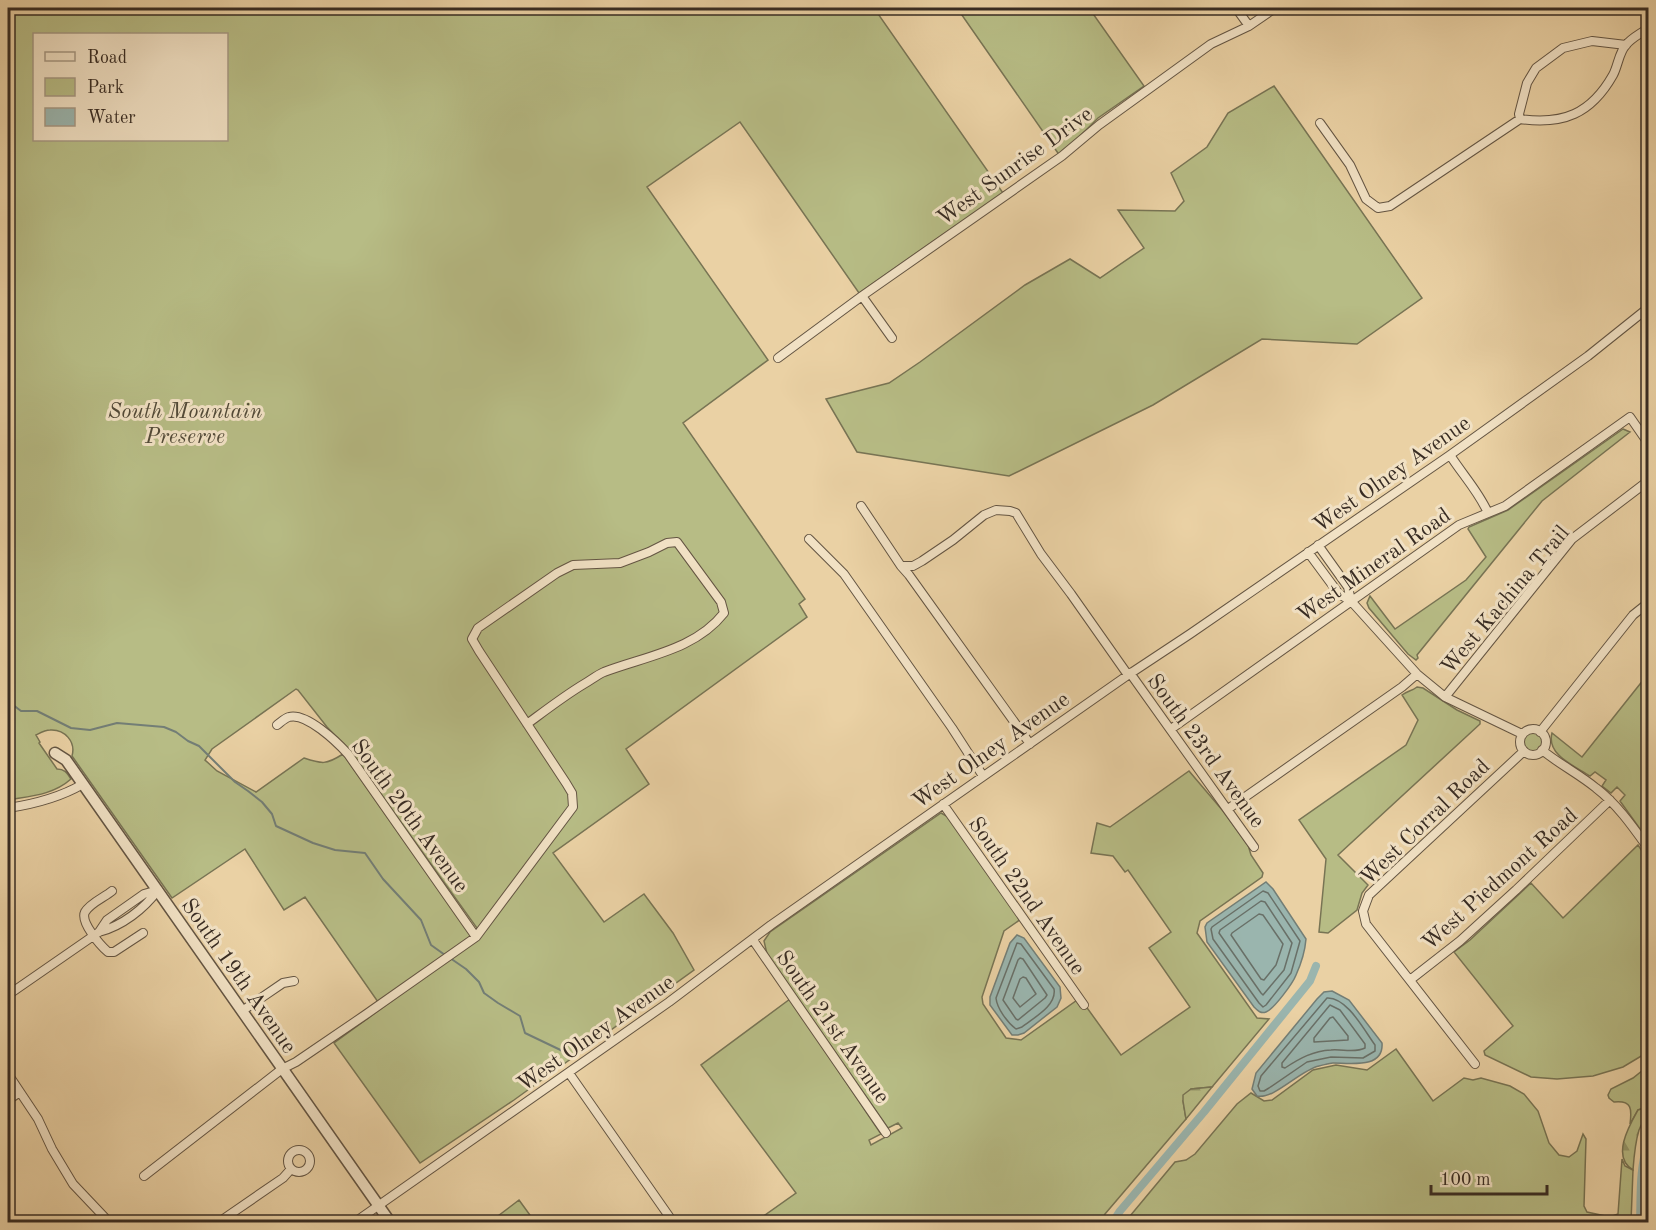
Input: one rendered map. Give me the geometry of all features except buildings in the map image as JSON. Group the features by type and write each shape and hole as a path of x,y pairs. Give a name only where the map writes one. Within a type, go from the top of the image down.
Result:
{"street":[{"path":"1236,8 1249,26"},
{"name":"West Sunrise Drive","path":"778,358 862,296 1062,156 1099,125 1211,44 1249,26 1275,8"},
{"path":"1320,123 1350,165 1366,199 1378,208 1390,206 1520,120 1545,122 1561,120 1586,108 1602,92 1615,73 1626,45 1648,28"},
{"path":"1520,120 1519,114 1527,83 1536,68 1563,48 1592,41 1626,45"},
{"path":"862,296 892,338"},
{"name":"West Olney Avenue","path":"355,1222 704,977 771,925 943,804 1449,455 1583,360 1648,308"},
{"name":"West Mineral Road","path":"1171,729 1459,525 1505,506 1630,417 1648,443"},
{"path":"1449,455 1482,500 1488,513"},
{"name":"West Kachina Trail","path":"1445,697 1572,538 1648,481"},
{"path":"861,507 1030,744"},
{"name":"South 23rd Avenue","path":"901,566 913,566 922,561 984,515 996,510 1016,513 1041,554 1171,729 1254,847"},
{"path":"809,539 844,574 983,776"},
{"path":"144,1176 282,1070 365,1015 476,936 573,807 572,793 566,783 527,724 472,639 478,628 557,573 573,565 620,563 667,543 677,542 721,602 724,613 716,623 686,644 603,673 563,697 527,724"},
{"path":"1318,545 1348,587 1351,601"},
{"path":"1308,552 1339,594 1351,601 1416,674 1445,697 1522,734"},
{"path":"1329,581 1338,574"},
{"path":"1540,732 1633,615 1648,603"},
{"name":"West Kachina Trail","path":"1228,809 1402,687 1416,674"},
{"name":"South 20th Avenue","path":"278,725 287,717 295,716 312,723 348,754 476,936"},
{"path":"1533,729 1540,732 1545,740 1542,750 1531,754 1524,751 1520,745 1522,734 1533,729"},
{"path":"1542,750 1610,800 1648,848"},
{"name":"West Corral Road","path":"1410,980 1366,924 1363,911 1369,895 1524,751"},
{"name":"South 19th Avenue","path":"55,753 64,758 84,784 390,1222"},
{"path":"8,808 45,801 84,784"},
{"name":"West Piedmont Road","path":"1410,980 1460,941 1610,800"},
{"name":"South 22nd Avenue","path":"943,804 1084,1005"},
{"path":"8,995 97,934 113,928 149,902 158,890"},
{"path":"112,891 87,909 84,914 84,919 108,952 114,952 143,933"},
{"name":"South 21st Avenue","path":"753,940 886,1133"},
{"path":"1410,980 1475,1064"},
{"path":"242,1011 283,983 294,981"},
{"path":"568,1073 673,1222"},
{"path":"8,1074 38,1119 52,1149 73,1184 109,1222"},
{"path":"8,1100 20,1092"},
{"path":"219,1222 283,1178 291,1169"}],"green space":[{"name":"South Mountain Preserve","path":"8,8 880,8 876,11 1003,193 859,293 740,122 647,187 768,360 683,423 805,599 799,604 807,617 626,749 649,784 553,853 604,922 644,894 673,933 694,970 514,1100 420,1163 334,1043 482,935 349,750 327,727 298,690 296,689 212,749 205,760 217,771 256,792 304,758 324,762 343,754 471,936 378,1002 305,897 284,910 245,849 172,898 72,756 71,741 65,734 48,730 36,735 57,769 67,773 71,779 49,792 8,800"},
{"path":"957,8 1089,8 1144,86 1098,118 1060,156"},
{"path":"1274,86 1422,298 1357,344 1262,339 1153,405 1009,476 857,452 826,399 889,383 1025,285 1070,259 1100,278 1144,248 1118,210 1175,211 1184,201 1171,173 1207,147 1228,113"},
{"path":"1623,429 1630,432 1542,501 1417,655 1418,658 1416,660 1408,654 1369,608 1367,603 1370,596 1395,629 1466,580 1486,557 1468,529 1469,527 1508,510"},
{"path":"1648,674 1648,840 1620,801 1625,795 1617,787 1611,793 1602,786 1606,780 1595,772 1590,776 1563,759 1553,748 1551,741 1552,733 1582,757"},
{"path":"1417,687 1423,688 1457,710 1480,721 1480,724 1338,855 1368,885 1362,893 1357,910 1328,933 1319,932 1326,859 1299,820 1406,745 1418,720 1402,695"},
{"path":"1528,730 1538,730 1545,737 1545,747 1538,754 1528,754 1521,747 1521,737"},
{"path":"1189,771 1248,845 1251,855 1263,873 1262,877 1200,921 1197,933 1257,1018 1269,1019 1212,1087 1191,1089 1183,1101 1186,1119 1100,1222 755,1222 796,1193 701,1065 790,999 881,1134 869,1140 871,1145 902,1128 898,1123 888,1128 767,954 764,941 770,932 941,813 950,818 1021,919 1004,931 982,997 983,1004 1006,1038 1021,1040 1080,998 1121,1055 1190,1007 1149,948 1171,932 1128,870 1125,872 1113,856 1091,853 1097,823 1110,827"},
{"path":"1638,845 1648,860 1648,1052 1623,1067 1593,1076 1557,1079 1531,1077 1485,1055 1484,1051 1513,1026 1454,952 1531,883 1563,918"},
{"path":"1396,1049 1433,1101 1464,1078 1473,1080 1481,1078 1510,1086 1524,1094 1538,1111 1549,1143 1559,1155 1569,1157 1577,1151 1583,1134 1586,1139 1584,1206 1587,1212 1610,1217 1618,1214 1622,1159 1625,1166 1633,1170 1631,1222 1125,1222 1175,1162 1186,1160 1195,1154 1237,1104 1251,1093 1264,1101 1272,1100 1313,1070 1336,1065 1367,1070"},
{"path":"1648,1066 1648,1107 1638,1110 1630,1124 1631,1114 1628,1104 1614,1102 1608,1095 1611,1089 1633,1078"},
{"path":"1212,1087 1186,1119 1183,1095 1191,1089"},
{"path":"1648,1107 1638,1135 1633,1170 1623,1157 1624,1141 1638,1110"},
{"path":"519,1200 535,1222 490,1222"}],"water":[{"path":"1266,882 1306,939 1300,966 1294,979 1274,1006 1263,1013 1254,1007 1207,942 1205,927 1207,923"},
{"path":"1017,935 1024,938 1060,987 1061,998 1057,1007 1024,1033 1012,1035 990,1005 990,997 1010,943"},
{"path":"1332,991 1349,1000 1382,1043 1378,1057 1365,1063 1331,1063 1319,1066 1271,1094 1257,1096 1252,1089 1256,1073 1317,999 1324,992"}],"waterway":[{"path":"8,701 21,711 37,711 71,728 90,730 117,723 164,727 176,732 199,746 235,782 262,802 272,814 276,826 313,843 335,850 365,853 383,879 421,920 431,945 445,955"},
{"path":"450,958 479,982 484,993 520,1016 525,1033 571,1055"},
{"path":"1113,1222 1310,981 1316,966"},
{"path":"1640,1222 1642,1173 1648,1144"}]}
